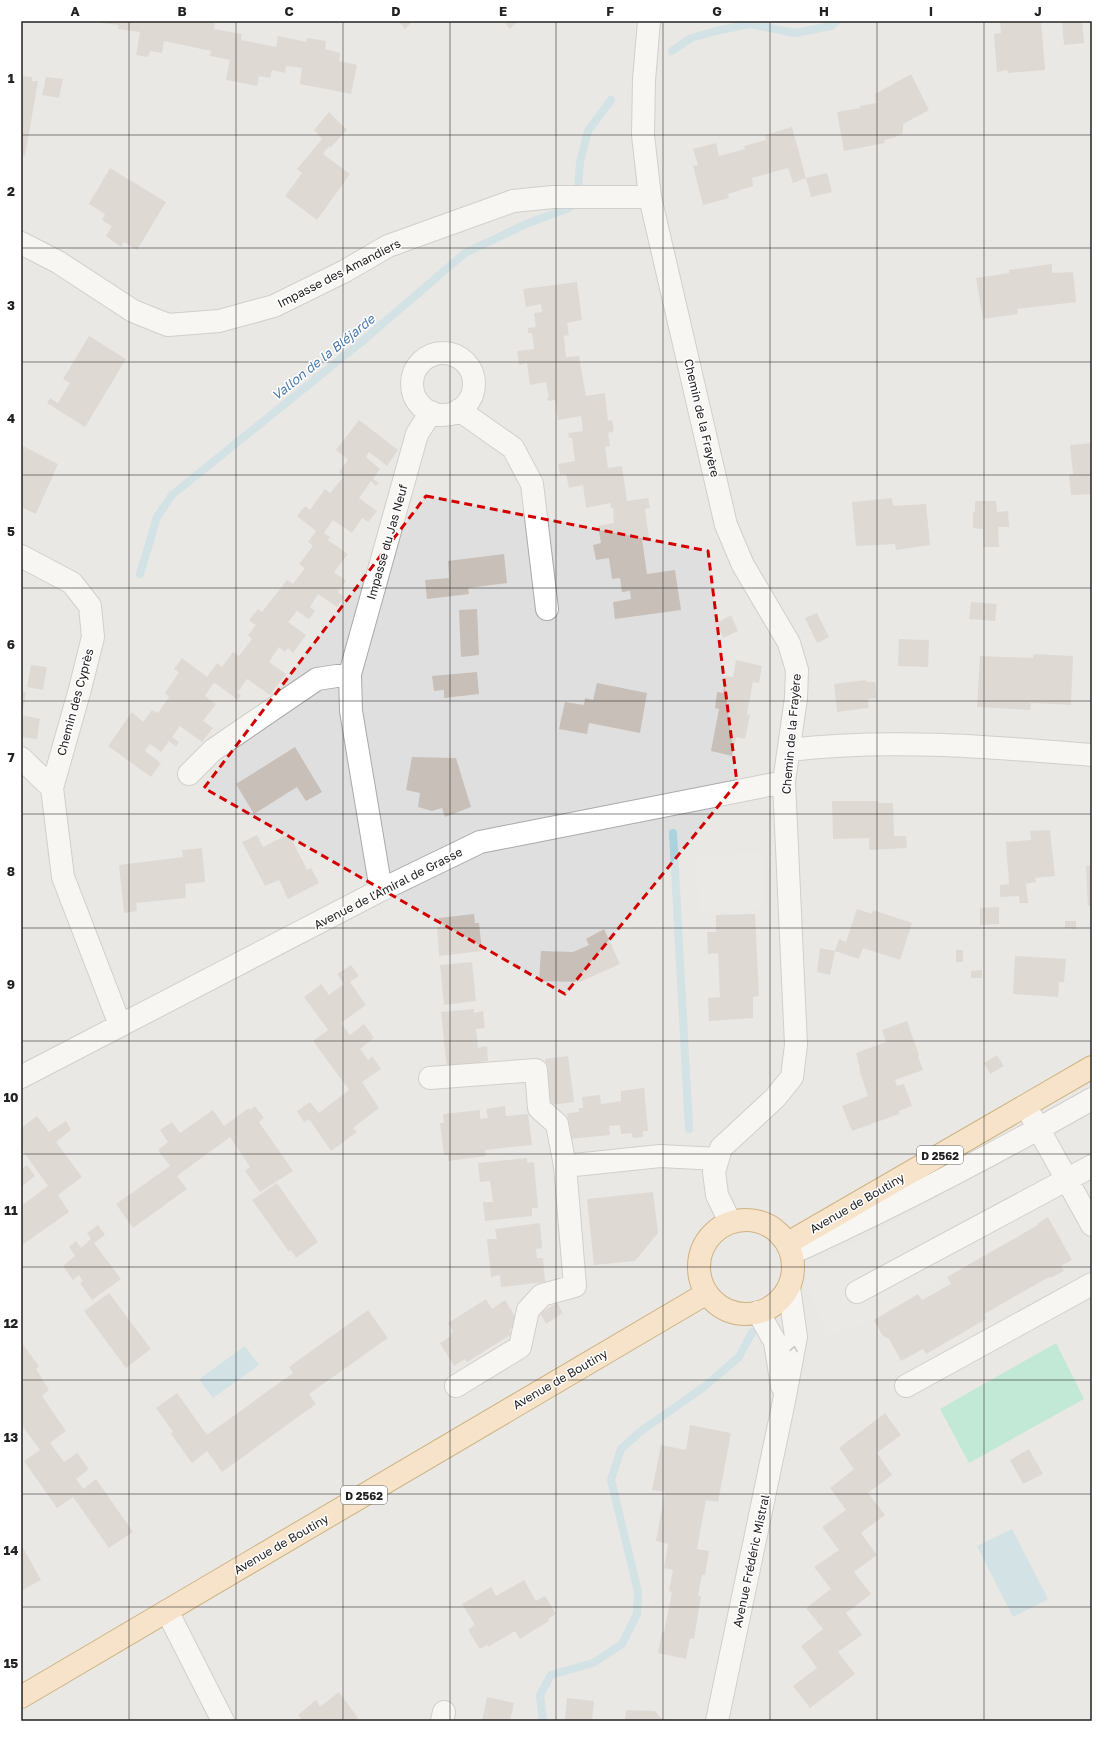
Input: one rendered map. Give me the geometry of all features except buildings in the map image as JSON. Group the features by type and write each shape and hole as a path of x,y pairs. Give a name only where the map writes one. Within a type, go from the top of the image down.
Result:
{"main road":[{"name":"Avenue de Boutiny","path":"790,1248 1092,1066"},
{"path":"747,1220 763,1222 777,1231 790,1248 794,1265 789,1287 782,1298 771,1307 758,1312 744,1314 729,1311 716,1304 707,1293 701,1280 699,1266 701,1252 708,1239 718,1229 730,1222 747,1220"},
{"name":"Avenue de Boutiny","path":"21,1697 707,1293"}],"street":[{"name":"Chemin de la Frayère","path":"650,21 644,80 643,135 650,197 726,525 743,565 789,643 797,670 796,698 784,782 796,1044 792,1077 775,1098 721,1148 714,1172 717,1195 730,1222"},
{"name":"Impasse des Amandiers","path":"21,243 58,262 133,311 168,325 219,321 274,306 345,271 388,246 513,201 553,197 650,197"},
{"path":"450,353 467,364 473,374 474,386 467,403 459,410 450,414 442,415 431,412 422,406 414,395 412,381 417,366 424,359 434,354 450,353"},
{"path":"459,410 513,448 532,484 547,609"},
{"name":"Impasse du Jas Neuf","path":"381,890 351,710 350,674 417,434 431,412"},
{"name":"Chemin des Cyprès","path":"21,556 72,583 90,606 92,637 80,689 52,788 63,877 120,1025"},
{"path":"189,774 213,750 317,679 350,674"},
{"path":"788,750 813,747 877,745 977,746 1092,755"},
{"path":"21,758 52,788"},
{"name":"Avenue de l'Amiral de Grasse","path":"21,1077 381,890 480,842 784,782"},
{"path":"430,1078 536,1070 539,1108 557,1124 565,1166 575,1286 542,1295 528,1310 520,1347 456,1386"},
{"path":"790,1248 844,1229 1039,1129 1092,1099"},
{"path":"1026,1105 1092,1225"},
{"path":"565,1166 660,1156 718,1159"},
{"path":"857,1292 1092,1166"},
{"path":"906,1386 1092,1284"},
{"name":"Avenue Frédéric Mistral","path":"717,1721 796,1337 789,1287"},
{"name":"Avenue Frédéric Mistral","path":"758,1312 775,1342 784,1401"},
{"path":"167,1611 223,1721"}],"highlighted area":[{"path":"426,496 708,551 737,783 565,994 204,788"}],"shaded area":[{"path":"21,21 1092,21 1092,1721 21,1721"},
{"path":"762,852 765,909 699,913 696,856"},
{"path":"1092,1114 1092,1192 874,1320 826,1337 803,1270"}],"green space":[{"path":"1056,1343 1084,1399 969,1463 940,1409"}],"water":[{"path":"245,1346 259,1365 213,1398 199,1379"},
{"path":"1012,1529 1048,1599 1013,1617 977,1546"}],"waterway":[{"name":"Vallon de la Bléjarde","path":"672,51 691,38 750,24 795,33 831,26 837,21"},
{"name":"Vallon de la Bléjarde","path":"578,188 580,162 588,131 611,100"},
{"name":"Vallon de la Bléjarde","path":"140,574 157,517 172,495 359,344 465,253 526,224 569,208"},
{"path":"673,833 689,1129"},
{"path":"543,1721 540,1695 551,1675 593,1663 622,1644 637,1614 638,1592 611,1480 621,1449 641,1431 704,1387 739,1357 752,1332"}]}
